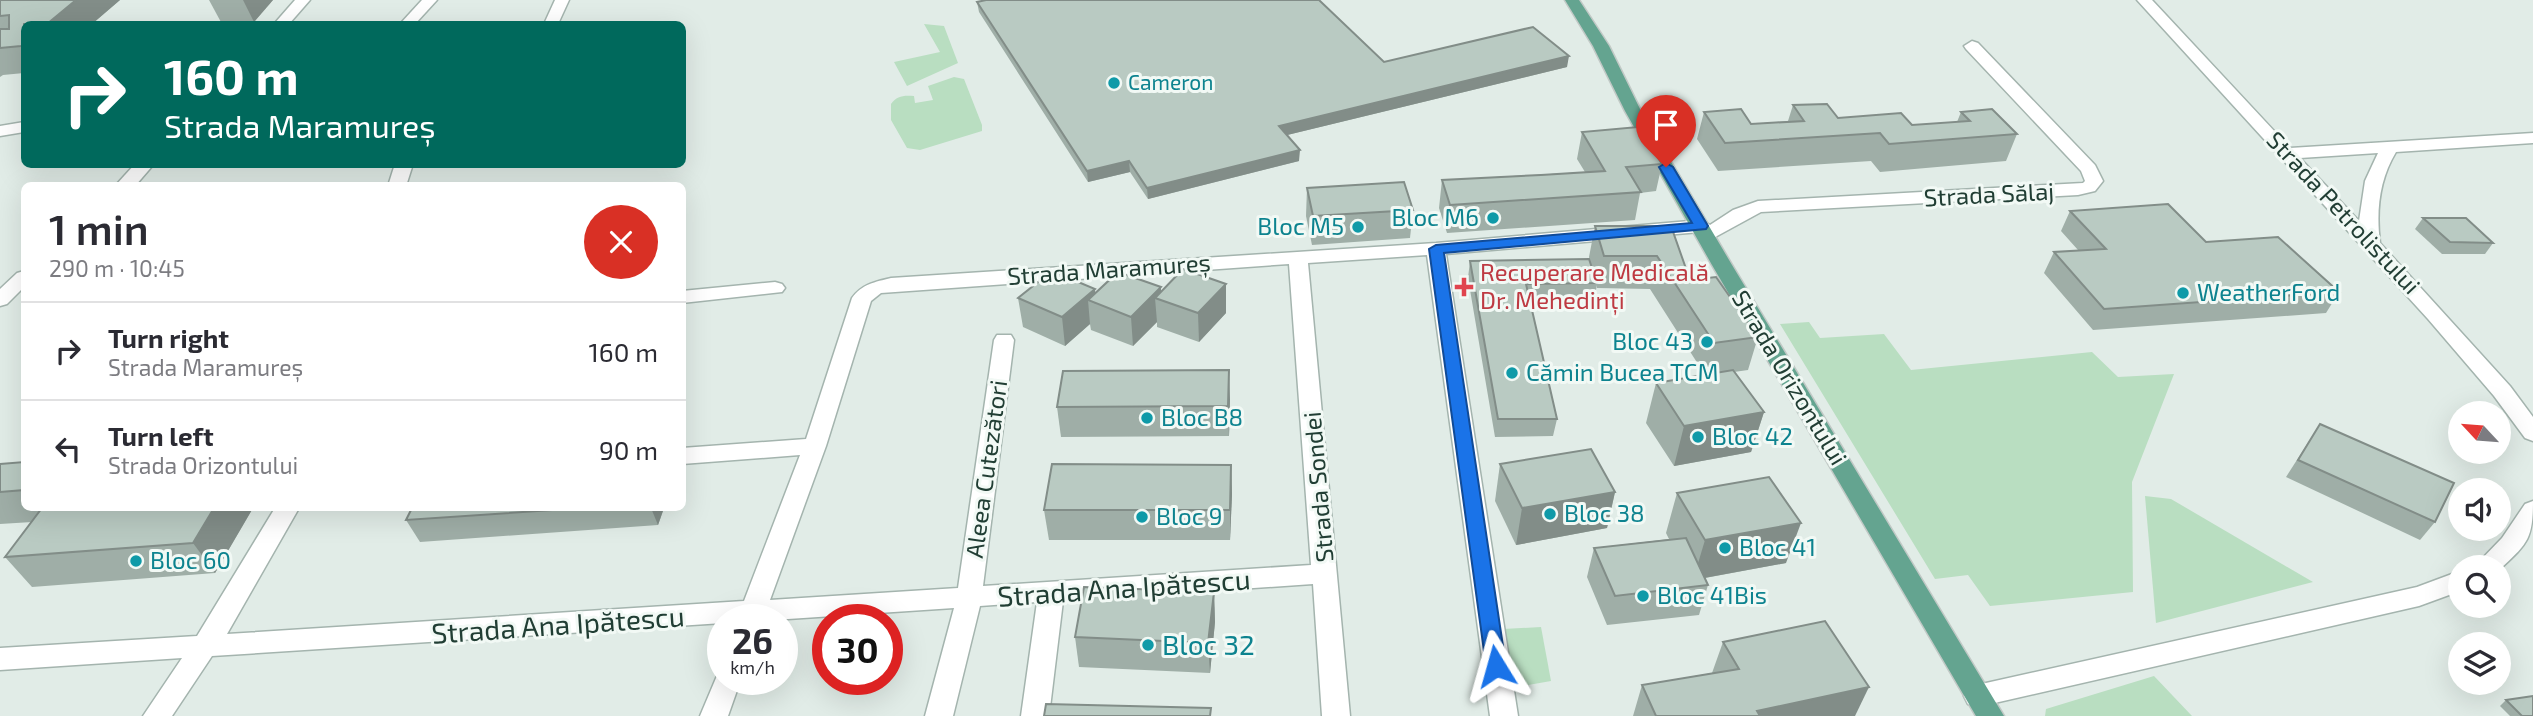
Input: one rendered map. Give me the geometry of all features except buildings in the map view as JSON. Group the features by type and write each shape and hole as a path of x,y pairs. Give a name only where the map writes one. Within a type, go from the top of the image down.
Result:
{"main road":[{"name":"Strada Orizontului","path":"1572,0 1601,46 1633,111 1703,231 1984,706"}],"street":[{"path":"284,21 303,0"},
{"path":"410,21 430,0"},
{"path":"552,21 562,0"},
{"name":"Strada Petrolistului","path":"2144,0 2371,245 2502,391 2533,433"},
{"name":"Strada Sălaj","path":"1703,231 1758,207 2078,190 2089,187 2094,181 2089,169 1972,46"},
{"path":"0,131 21,128"},
{"path":"2288,153 2533,138"},
{"path":"2371,245 2366,216 2382,162 2390,146"},
{"path":"128,182 142,168"},
{"name":"Strada Maramureș","path":"756,604 815,446 862,298 874,288 891,284 1703,231"},
{"path":"1436,249 1504,716"},
{"name":"Strada Sondei","path":"1298,258 1336,716"},
{"path":"0,300 21,281"},
{"path":"686,296 775,288"},
{"name":"Aleea Cutezători","path":"939,716 969,598 1004,340"},
{"path":"686,456 815,446"},
{"path":"2499,555 2511,544 2533,510"},
{"path":"158,716 204,648 285,511"},
{"name":"Strada Ana Ipătescu","path":"798,612 1326,574"},
{"path":"1984,706 2170,655 2419,596 2448,585"},
{"path":"1035,716 1051,593"},
{"name":"Strada Ana Ipătescu","path":"0,660 707,619"},
{"path":"713,716 721,695"}],"green space":[{"path":"924,24 944,26 958,63 907,86 894,62 940,52"},
{"path":"954,77 964,79 982,131 920,150 907,148 891,120 891,104 903,96 914,96 915,103 933,100 928,86"},
{"path":"1809,322 1820,338 1884,334 1911,370 2092,352 2118,377 2174,374 2132,482 2133,592 1990,606 1968,575 1935,579 1780,324"},
{"path":"2145,496 2171,499 2313,582 2156,623"},
{"path":"1541,627 1551,681 1512,688 1503,629"},
{"path":"2154,676 2192,716 2045,716 2046,709"}],"place":[{"name":"Cameron","path":"1114,83"},
{"name":"Bloc M6","path":"1493,218"},
{"name":"Bloc M5","path":"1358,227"},
{"name":"Recuperare Medicală Dr. Mehedinți","path":"1464,287"},
{"name":"WeatherFord","path":"2183,293"},
{"name":"Bloc 43","path":"1707,342"},
{"name":"Cămin Bucea TCM","path":"1512,373"},
{"name":"Bloc B8","path":"1147,418"},
{"name":"Bloc 42","path":"1698,437"},
{"name":"Bloc 38","path":"1550,514"},
{"name":"Bloc 9","path":"1142,517"},
{"name":"Bloc 41","path":"1725,548"},
{"name":"Bloc 60","path":"136,561"},
{"name":"Bloc 41Bis","path":"1643,596"},
{"name":"Bloc 32","path":"1148,645"}],"route":[{"path":"1496,666 1436,249 1701,226 1666,167"}]}
